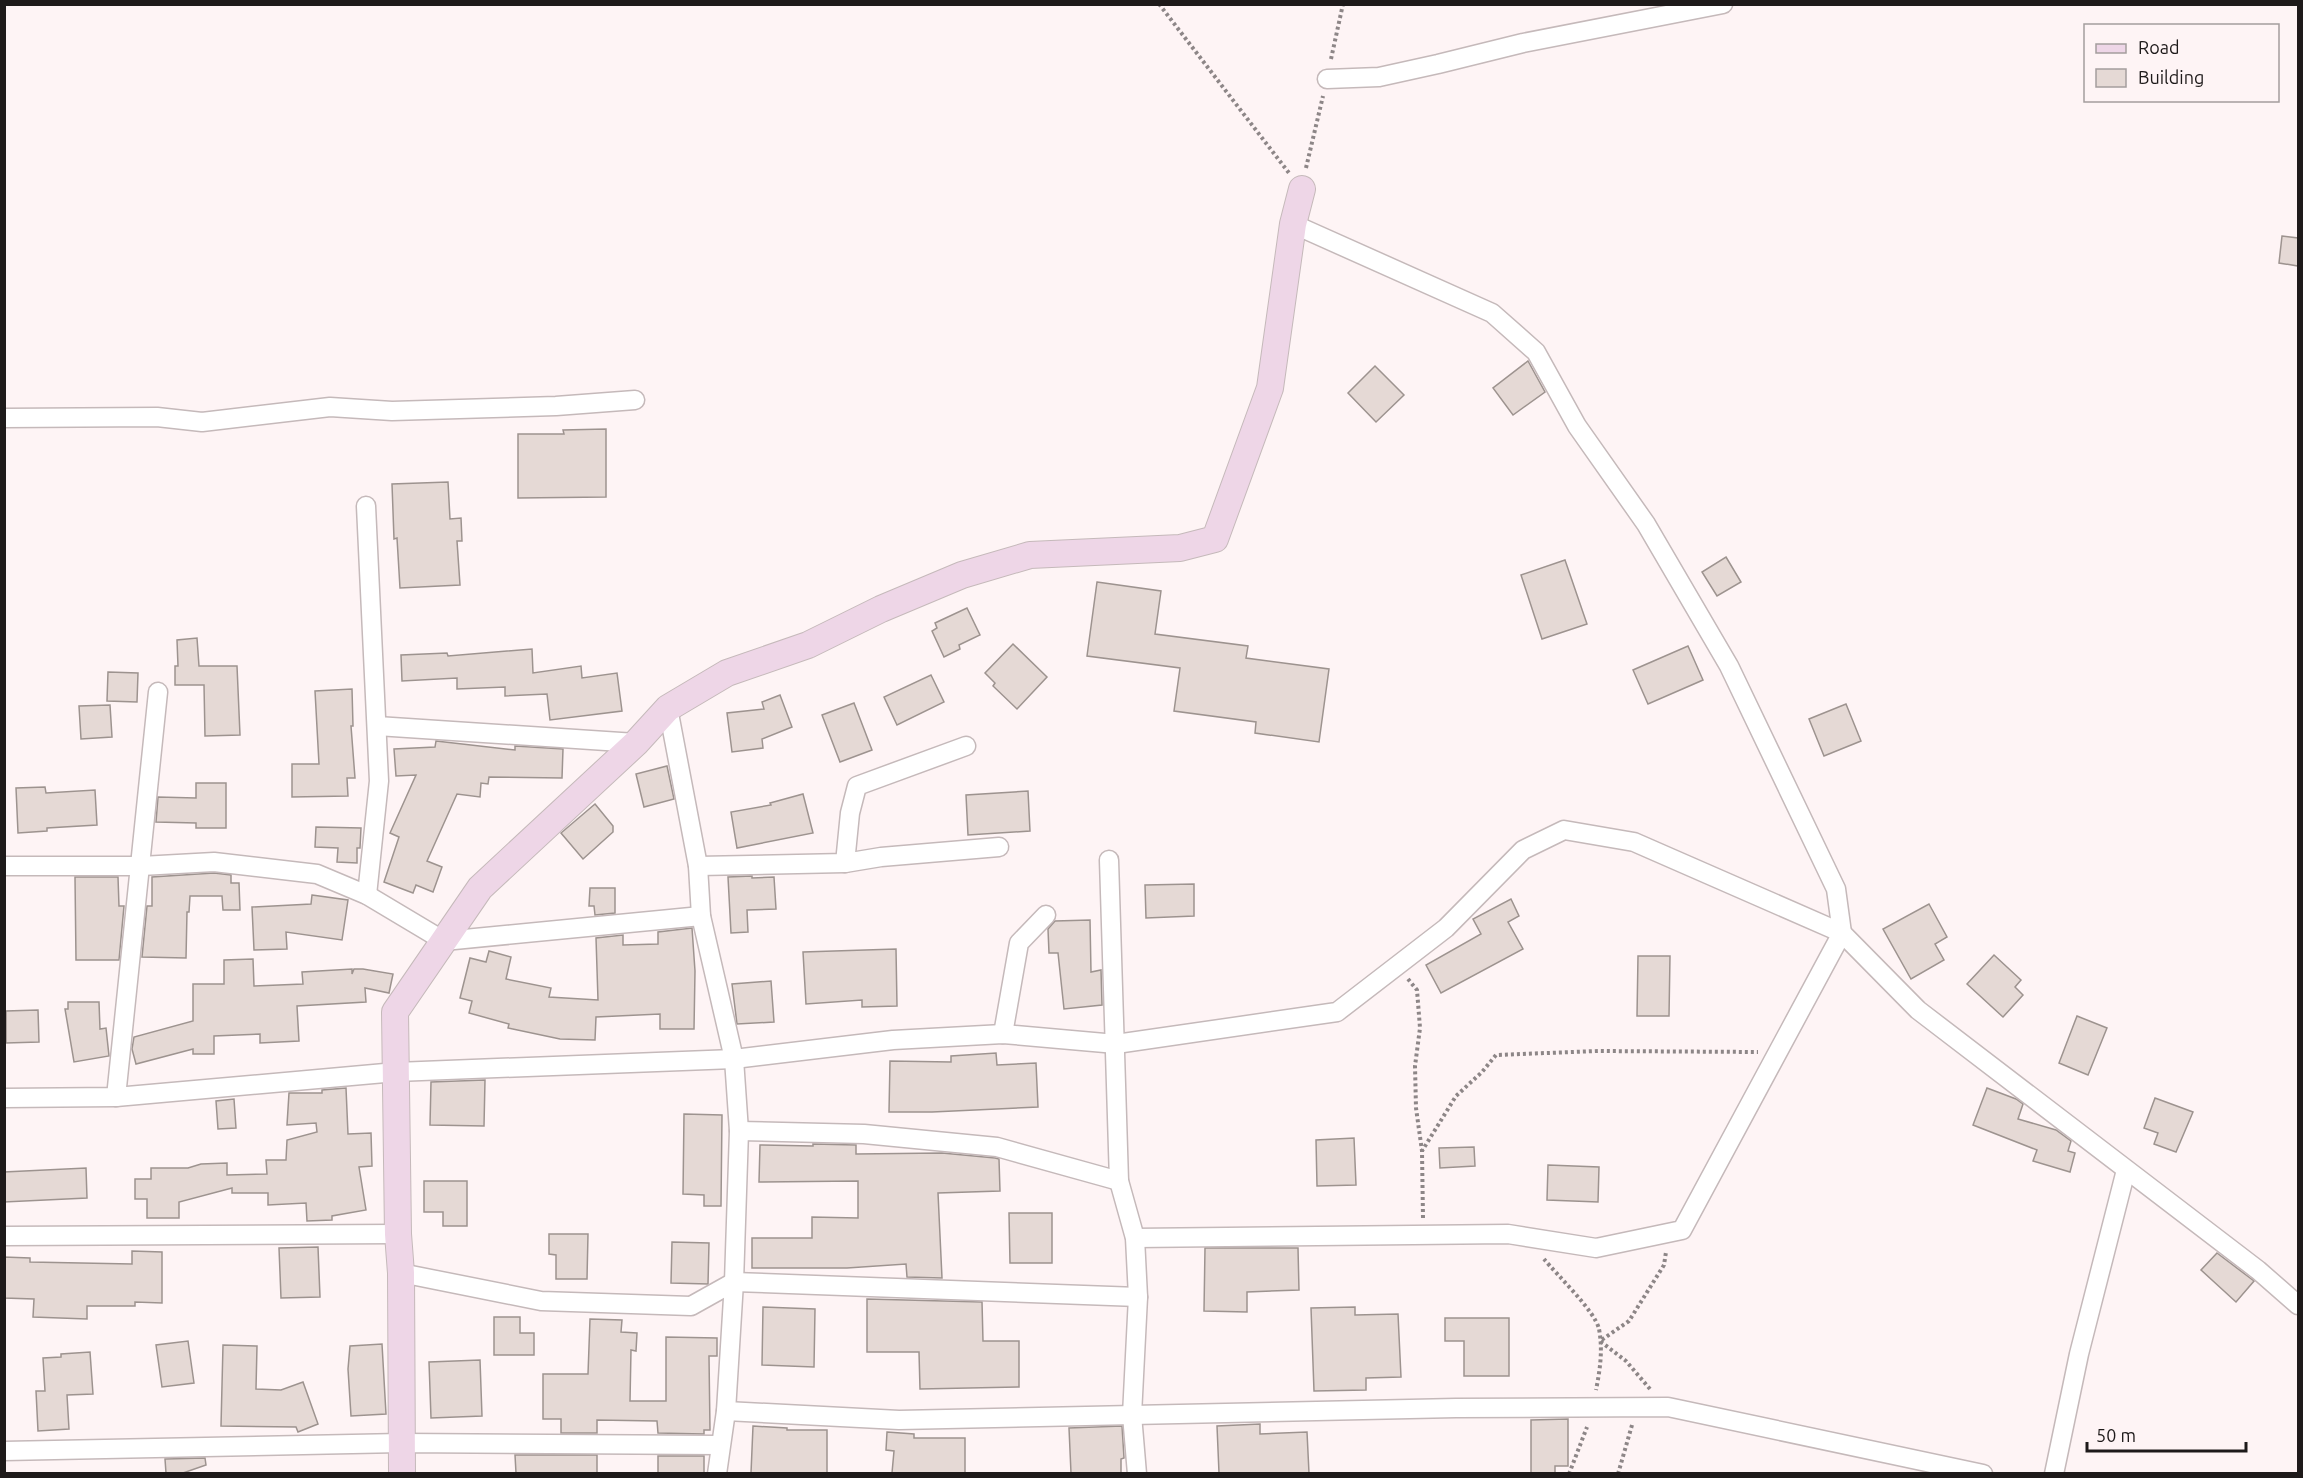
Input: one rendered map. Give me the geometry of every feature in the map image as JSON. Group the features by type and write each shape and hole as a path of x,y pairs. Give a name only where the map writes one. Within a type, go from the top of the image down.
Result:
{"street":[{"path":"1326,79 1378,76 1523,43 1723,4"},
{"path":"402,1473 401,1273 398,1234 395,1012 480,888 636,743 668,708 727,673 808,645 881,609 962,575 1030,555 1180,548 1215,539 1270,388 1293,224 1302,189"},
{"path":"1135,1238 1508,1234 1596,1248 1682,1230 1842,933 1836,889 1729,666 1646,524 1577,426 1536,352 1492,313 1293,224"},
{"path":"4,418 157,417 202,422 330,406 392,411 556,406 635,400"},
{"path":"366,506 379,781 367,895"},
{"path":"116,1097 158,692"},
{"path":"668,708 698,866 701,916 734,1059 739,1131 734,1282 726,1412 717,1473"},
{"path":"377,726 636,743"},
{"path":"845,862 850,813 857,786 966,746"},
{"path":"4,1098 116,1097 396,1072 734,1059 893,1040 1003,1034 1116,1044 1337,1012 1446,928 1522,850 1564,830 1634,842 1842,933 1918,1010 2258,1270 2298,1305"},
{"path":"698,866 845,862 999,847"},
{"path":"1109,860 1119,1181 1135,1238 1138,1297 1132,1415 1137,1473"},
{"path":"4,866 141,866 214,862 317,874 367,895 444,941 701,916"},
{"path":"1003,1034 1019,943 1046,915"},
{"path":"739,1131 864,1134 997,1147 1119,1181"},
{"path":"2054,1473 2079,1354 2126,1170"},
{"path":"4,1236 398,1234"},
{"path":"401,1273 541,1301 691,1306 734,1282 1138,1297"},
{"path":"726,1412 899,1420 1662,1407 1983,1473"},
{"path":"4,1451 401,1443 720,1445"}],"path":[{"path":"1160,4 1302,189"},
{"path":"1396,966 1417,990 1420,1028 1416,1066 1416,1108 1424,1175 1422,1236"},
{"path":"1422,1151 1456,1096 1482,1072 1496,1055 1598,1051 1777,1053"},
{"path":"1600,1341 1629,1321 1652,1286 1664,1265 1667,1233"},
{"path":"1535,1238 1544,1260 1574,1291 1599,1327 1602,1358 1593,1407 1569,1473"},
{"path":"1600,1341 1626,1361 1662,1407"},
{"path":"1618,1473 1637,1407"}],"building":[{"path":"2282,236 2298,238 2298,266 2279,263"},
{"path":"1528,361 1545,392 1513,415 1493,388"},
{"path":"1375,366 1404,395 1376,422 1348,393"},
{"path":"606,429 606,497 518,498 518,434 564,434 563,430"},
{"path":"448,482 450,519 461,518 462,541 457,541 460,585 400,588 397,538 394,539 392,484"},
{"path":"1726,557 1741,582 1717,596 1702,572"},
{"path":"1565,560 1587,624 1542,639 1521,575"},
{"path":"1097,582 1161,591 1155,634 1248,646 1246,658 1329,669 1319,742 1255,733 1256,722 1174,711 1180,668 1087,656"},
{"path":"967,608 980,635 959,645 960,649 944,657 932,631 937,628 935,623"},
{"path":"197,638 199,666 237,666 240,735 205,736 204,685 175,685 175,666 178,666 177,640"},
{"path":"1013,644 1047,677 1017,709 993,686 995,683 985,673"},
{"path":"1688,646 1703,680 1648,704 1633,670"},
{"path":"532,649 533,673 581,666 582,678 617,673 622,711 550,720 547,694 505,696 505,687 457,689 457,678 402,681 401,655 447,653 448,656"},
{"path":"108,672 138,673 137,702 107,701"},
{"path":"931,675 944,702 897,725 884,697"},
{"path":"352,689 353,726 351,726 355,778 347,778 348,796 292,797 292,764 319,764 315,691"},
{"path":"780,695 792,727 762,739 763,748 732,752 727,713 764,709 762,702"},
{"path":"854,703 872,750 840,762 822,715"},
{"path":"1846,704 1861,741 1824,756 1809,719"},
{"path":"110,705 112,737 81,739 79,706"},
{"path":"436,741 515,750 515,746 563,749 562,778 489,777 488,784 481,783 480,797 457,794 427,861 442,867 433,892 416,885 413,893 384,882 399,837 390,833 416,775 396,776 394,749 435,747"},
{"path":"667,766 674,799 644,807 636,774"},
{"path":"196,783 226,783 226,828 196,828 196,823 156,822 158,797 196,798"},
{"path":"45,787 46,793 95,790 97,825 47,828 47,831 18,833 16,788"},
{"path":"1028,791 1030,831 968,835 966,795"},
{"path":"803,794 813,833 737,848 731,812 771,805 770,803"},
{"path":"595,804 613,826 613,832 583,859 561,833"},
{"path":"316,827 361,828 357,863 337,862 338,848 315,847"},
{"path":"214,873 231,875 231,883 239,883 240,910 223,910 222,896 190,896 189,912 187,912 186,958 142,957 147,906 152,906 152,877"},
{"path":"752,876 752,878 774,877 776,909 747,910 748,932 731,933 728,877"},
{"path":"75,877 118,877 119,906 124,906 119,960 76,960"},
{"path":"1194,884 1194,916 1146,918 1145,885"},
{"path":"590,888 615,888 615,913 595,915 594,906 589,906"},
{"path":"312,895 348,900 342,940 286,932 287,949 254,950 252,907 311,904"},
{"path":"1511,899 1519,916 1508,922 1523,949 1441,993 1426,965 1481,934 1473,919"},
{"path":"1929,904 1947,937 1935,944 1944,960 1911,979 1883,929"},
{"path":"1090,920 1091,972 1101,970 1102,1005 1064,1009 1058,953 1049,953 1048,929 1055,921"},
{"path":"692,928 695,971 694,1029 660,1029 660,1014 596,1017 595,1040 560,1039 508,1028 509,1024 469,1013 472,1001 460,998 470,958 486,962 489,951 511,957 506,979 551,988 549,997 598,1000 596,938 623,935 623,945 658,944 658,932"},
{"path":"896,949 897,1006 862,1007 862,1000 806,1004 803,952"},
{"path":"1994,955 2021,980 2015,987 2023,995 2003,1017 1967,984"},
{"path":"1638,956 1670,956 1669,1016 1637,1016"},
{"path":"253,959 254,986 303,984 302,972 352,969 352,974 354,969 363,969 393,974 389,993 365,988 366,1002 297,1006 299,1041 260,1043 260,1034 214,1036 214,1054 193,1054 193,1049 136,1064 132,1049 134,1037 193,1021 193,984 224,984 224,960"},
{"path":"771,981 774,1022 737,1024 732,984"},
{"path":"68,1002 99,1002 100,1029 106,1028 109,1056 74,1062 65,1009 68,1009"},
{"path":"38,1010 39,1042 6,1043 6,1011"},
{"path":"2077,1016 2107,1028 2088,1075 2059,1063"},
{"path":"996,1053 997,1065 1036,1063 1038,1107 889,1112 890,1061 951,1062 951,1056"},
{"path":"485,1080 484,1126 430,1125 431,1082"},
{"path":"346,1088 348,1134 371,1133 372,1166 359,1167 366,1210 332,1216 332,1220 307,1221 306,1203 268,1205 268,1193 232,1193 232,1188 179,1202 179,1218 147,1218 147,1199 135,1199 135,1179 151,1179 151,1168 188,1168 201,1164 227,1163 227,1175 267,1174 266,1160 286,1160 287,1140 317,1132 316,1123 287,1125 289,1093 322,1093 322,1090"},
{"path":"1987,1088 2023,1104 2018,1119 2056,1130 2071,1141 2068,1151 2075,1153 2070,1172 2033,1161 2037,1150 1973,1125"},
{"path":"2155,1098 2193,1112 2176,1152 2154,1144 2158,1133 2144,1128"},
{"path":"234,1099 236,1128 218,1129 216,1101"},
{"path":"684,1114 722,1115 721,1206 704,1206 704,1195 683,1194"},
{"path":"1354,1138 1356,1185 1317,1186 1316,1140"},
{"path":"813,1144 856,1145 856,1154 942,1153 999,1159 1000,1191 938,1193 942,1278 907,1277 906,1264 847,1268 752,1268 752,1238 812,1238 812,1217 858,1218 858,1181 759,1182 760,1145 813,1146"},
{"path":"1474,1147 1475,1166 1440,1168 1439,1148"},
{"path":"1548,1165 1599,1167 1598,1202 1547,1200"},
{"path":"86,1168 87,1198 4,1202 4,1172"},
{"path":"424,1181 467,1181 467,1226 443,1226 443,1212 424,1212"},
{"path":"1009,1213 1052,1213 1052,1263 1010,1263"},
{"path":"549,1234 588,1234 587,1279 556,1279 556,1255 549,1254"},
{"path":"672,1242 709,1243 708,1284 671,1283"},
{"path":"318,1247 320,1297 281,1298 279,1248"},
{"path":"1205,1248 1298,1248 1299,1290 1247,1292 1247,1312 1204,1311"},
{"path":"132,1251 162,1252 162,1303 135,1302 135,1306 87,1306 87,1319 33,1317 34,1299 4,1298 4,1257 30,1258 30,1262 132,1264"},
{"path":"2217,1253 2254,1281 2236,1302 2201,1270"},
{"path":"867,1299 982,1302 983,1341 1019,1341 1019,1387 920,1389 919,1352 867,1352"},
{"path":"763,1307 815,1309 814,1367 762,1365"},
{"path":"1355,1307 1355,1315 1398,1314 1401,1377 1366,1378 1366,1390 1314,1391 1311,1308"},
{"path":"494,1317 520,1317 520,1333 534,1333 534,1355 494,1355"},
{"path":"1445,1318 1509,1318 1509,1376 1464,1376 1464,1341 1445,1341"},
{"path":"590,1319 622,1320 621,1332 637,1333 636,1351 631,1350 630,1401 666,1401 666,1337 717,1338 717,1356 709,1356 710,1430 704,1430 704,1434 658,1433 657,1421 597,1420 597,1433 561,1433 561,1419 543,1419 543,1374 588,1374"},
{"path":"188,1341 194,1383 162,1387 156,1345"},
{"path":"382,1344 386,1414 351,1416 348,1369 350,1346"},
{"path":"223,1345 257,1346 256,1389 281,1390 303,1382 318,1424 298,1432 296,1427 221,1426"},
{"path":"90,1352 93,1394 67,1395 69,1429 38,1431 36,1391 45,1391 43,1358"},
{"path":"480,1360 482,1416 431,1418 429,1362"},
{"path":"1568,1419 1568,1466 1555,1466 1555,1473 1531,1473 1531,1420"},
{"path":"1260,1424 1260,1434 1307,1432 1309,1473 1219,1473 1217,1426"},
{"path":"753,1426 787,1428 787,1430 827,1430 827,1473 751,1473"},
{"path":"1122,1426 1124,1458 1121,1459 1121,1473 1071,1473 1069,1428"},
{"path":"887,1432 914,1434 914,1438 965,1438 965,1473 892,1473 894,1451 886,1450"},
{"path":"515,1455 597,1455 597,1473 516,1473"},
{"path":"658,1456 704,1456 704,1473 658,1473"},
{"path":"205,1458 206,1465 183,1473 166,1473 165,1459"}]}
